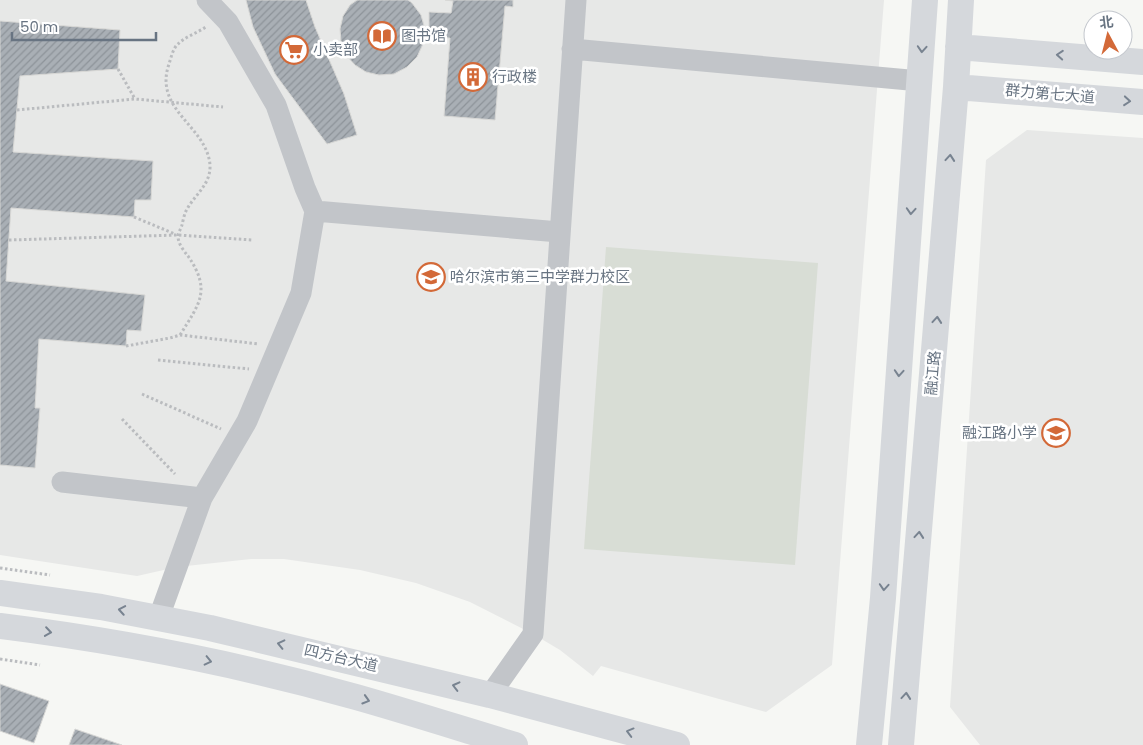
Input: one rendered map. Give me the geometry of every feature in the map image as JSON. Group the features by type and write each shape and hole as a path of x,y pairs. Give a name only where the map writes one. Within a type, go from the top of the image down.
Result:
{"main road":[{"path":"869,745 884,588 925,0"},
{"name":"融江路","path":"902,745 956,86 961,0"},
{"path":"958,47 1143,62"},
{"name":"群力第七大道","path":"956,86 1143,102"},
{"name":"四方台大道","path":"0,593 159,617 279,643 490,695 677,745"},
{"path":"0,626 118,642 246,670 356,697 515,745"}],"lane":[{"path":"490,695 533,634 576,0"},
{"path":"159,617 200,498 247,422 301,293 315,210 305,188 276,105 228,22 210,3"},
{"path":"572,49 920,81"},
{"path":"315,210 559,232"},
{"path":"62,482 200,498"}],"path":[{"path":"180,335 196,311 201,298 201,285 196,270 181,246 178,235 186,211 208,179 210,166 208,154 201,140 192,127 180,117 171,102 167,70 177,45 212,22 210,3"},
{"path":"118,69 135,99"},
{"path":"18,110 135,99 223,107"},
{"path":"134,217 178,235"},
{"path":"9,240 178,235 253,240"},
{"path":"126,346 180,335 278,346"},
{"path":"158,360 268,371"},
{"path":"142,394 238,436"},
{"path":"122,419 200,498"},
{"path":"0,568 50,575"},
{"path":"0,659 40,665"}],"shaded area":[{"name":"哈尔滨市第三中学群力校区","path":"0,0 884,0 832,665 766,712 601,666 593,676 560,650 470,602 416,583 360,570 284,559 251,559 177,567 137,576 0,555"},
{"name":"融江路小学","path":"1027,130 1143,138 1143,745 980,745 950,707 986,160"},
{"path":"606,247 818,263 795,565 584,549"}],"building":[{"name":"小卖部","path":"246,0 306,0 315,27 344,94 357,135 327,144 275,74 253,27"},
{"name":"图书馆","path":"357,0 408,0 421,15 425,29 423,44 417,57 407,67 394,74 379,75 366,72 355,65 346,55 341,42 340,29 343,16 350,5"},
{"name":"行政楼","path":"445,0 513,0 513,7 505,6 495,120 444,116 450,38 429,37 429,12 451,13 453,1"},
{"path":"0,21 120,30 118,69 20,76 13,152 153,161 151,200 135,200 134,217 11,208 6,281 145,295 141,331 127,330 126,346 39,339 35,408 40,408 35,468 0,465"},
{"path":"0,684 49,701 34,743 0,731"},
{"path":"75,729 122,745 69,745"}],"place":[{"name":"图书馆","path":"382,36"},
{"name":"小卖部","path":"294,50"},
{"name":"行政楼","path":"473,77"},
{"name":"哈尔滨市第三中学群力校区","path":"431,277"},
{"name":"融江路小学","path":"1056,433"}]}
